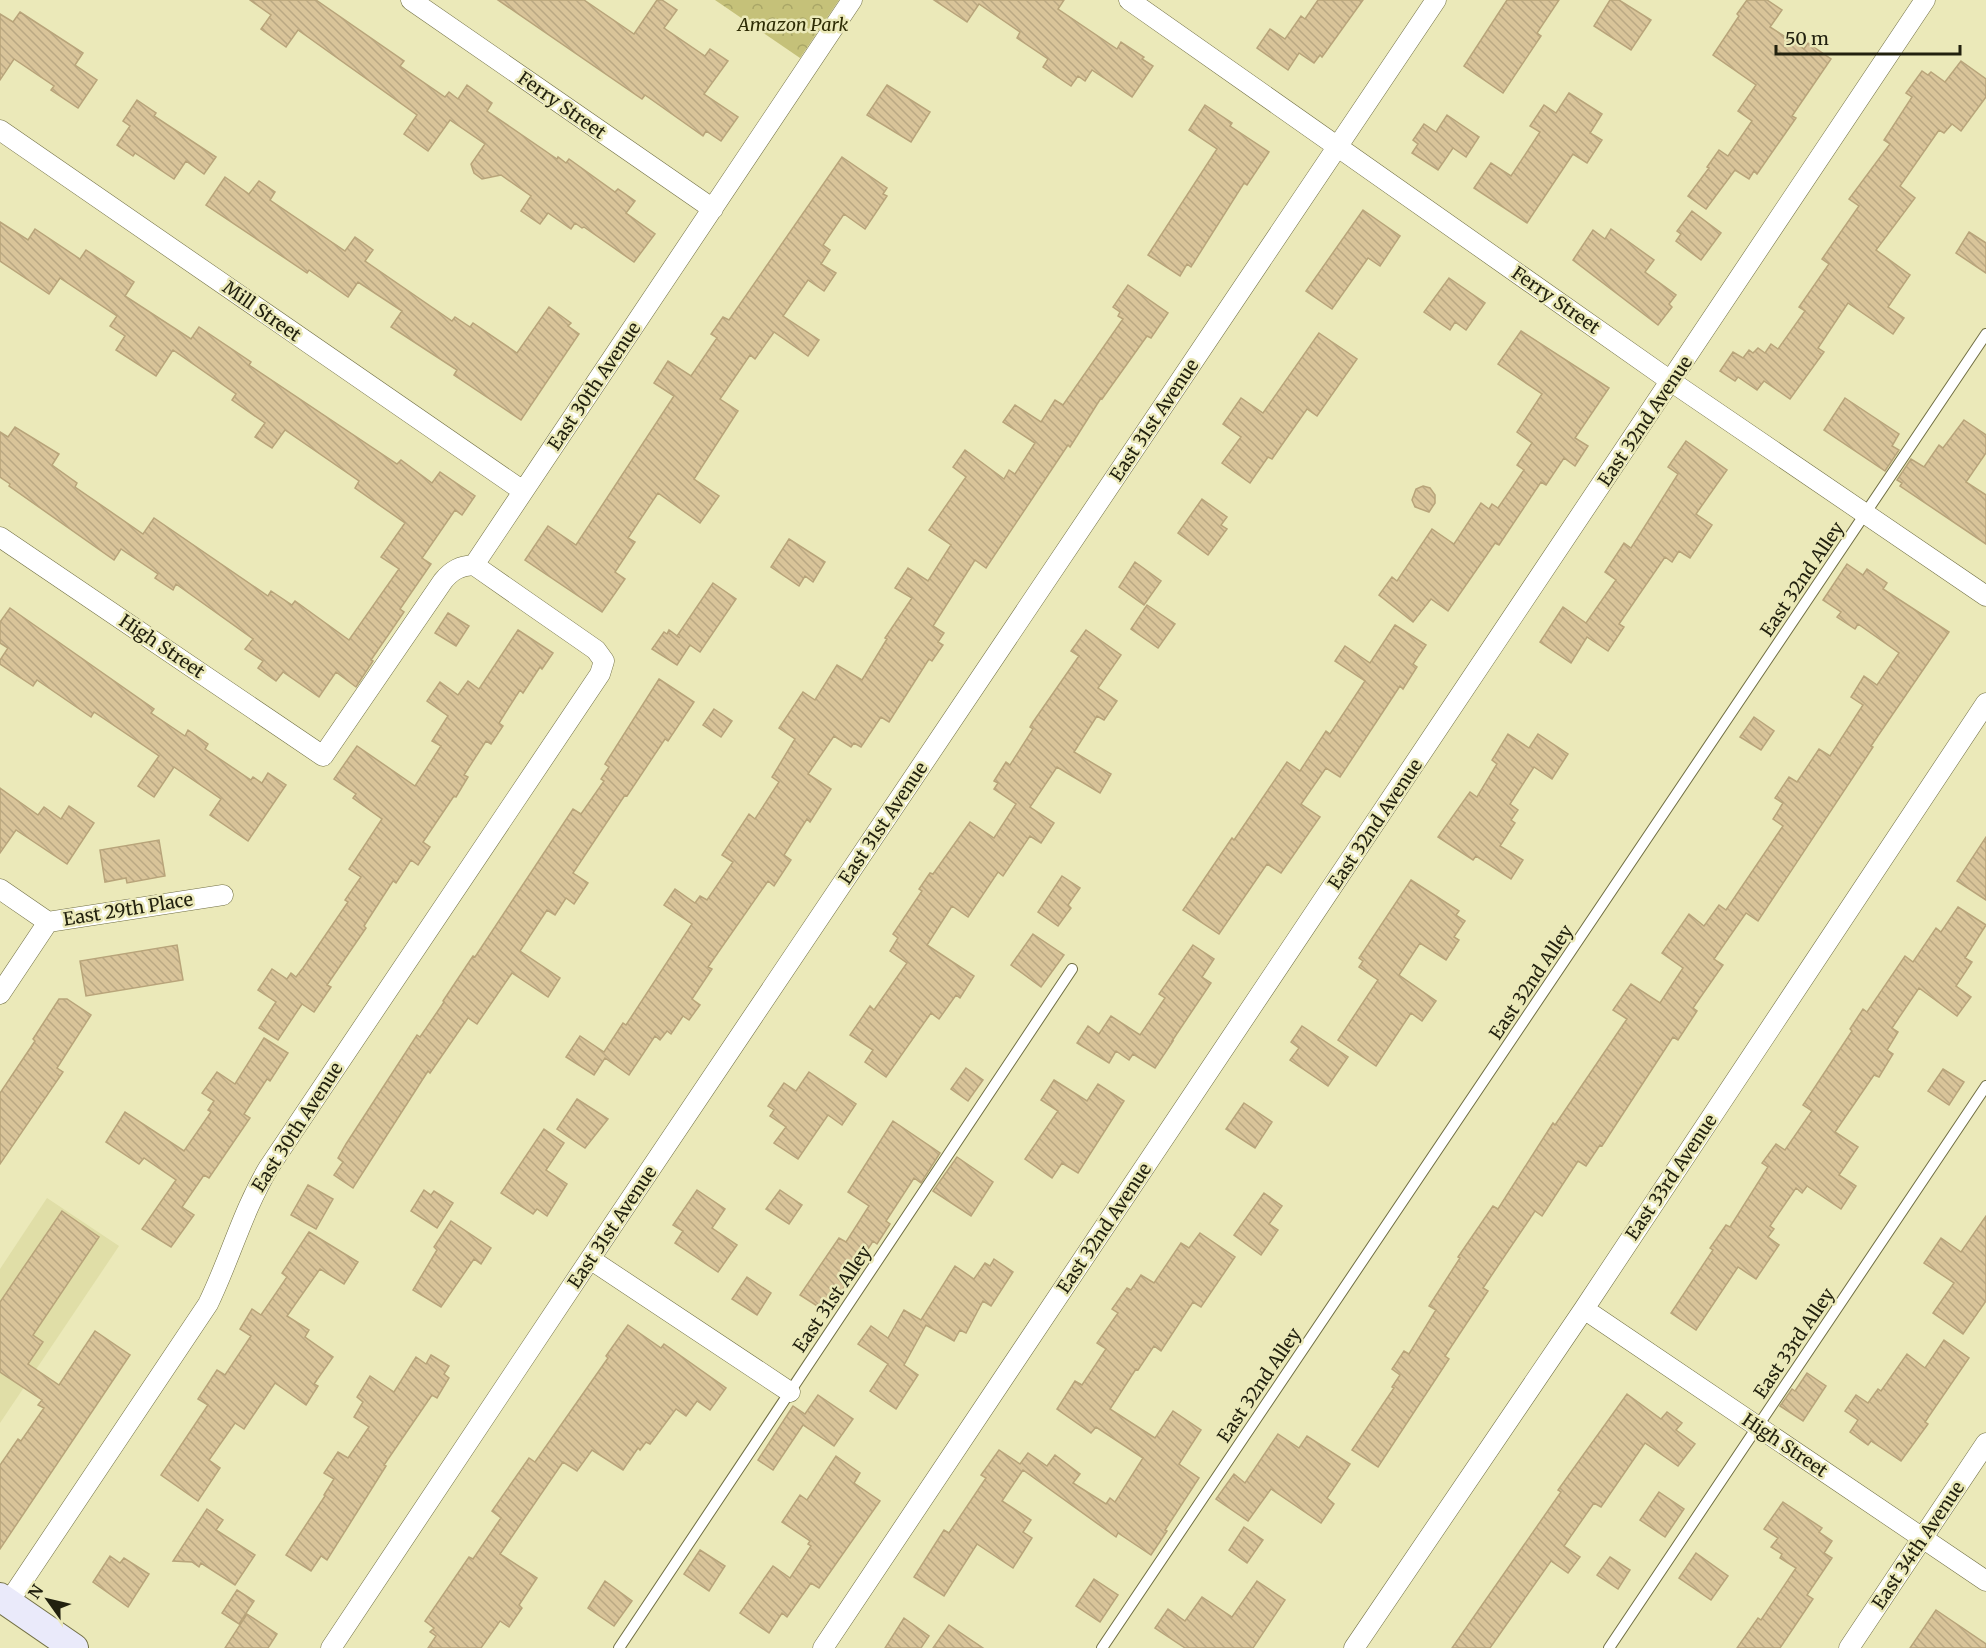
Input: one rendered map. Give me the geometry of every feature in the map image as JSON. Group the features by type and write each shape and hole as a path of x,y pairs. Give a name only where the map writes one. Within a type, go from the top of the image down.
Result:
{"main road":[{"path":"4,1600 74,1648"}],"street":[{"name":"Ferry Street","path":"411,0 713,209"},
{"name":"East 30th Avenue","path":"4,1600 208,1304 252,1196 269,1167 600,674 604,661 592,647 474,565 852,0"},
{"name":"Ferry Street","path":"1129,0 1672,382 1986,596"},
{"name":"East 31st Avenue","path":"331,1648 1436,0"},
{"name":"East 32nd Avenue","path":"823,1648 1672,382 1925,0"},
{"name":"Mill Street","path":"0,130 523,491"},
{"name":"High Street","path":"0,537 323,756 443,581 453,570 474,565"},
{"name":"East 33rd Avenue","path":"1354,1648 1584,1309 1986,703"},
{"path":"0,889 48,922"},
{"name":"East 29th Place","path":"0,994 48,922 223,895"},
{"path":"590,1259 790,1392"},
{"name":"High Street","path":"1584,1309 1986,1581"},
{"name":"East 34th Avenue","path":"1849,1648 1986,1443"}],"lane":[{"name":"East 32nd Alley","path":"1102,1648 1986,334"},
{"name":"East 31st Alley","path":"619,1648 1072,969"},
{"name":"East 33rd Alley","path":"1609,1648 1986,1086"}],"shaded area":[{"path":"47,1198 119,1246 0,1423 0,1269"}],"green space":[{"name":"Amazon Park","path":"715,0 839,0 800,58"}],"building":[{"path":"250,0 316,0 404,61 400,66 445,97 449,92 458,99 467,85 492,103 487,111 557,159 558,157 566,163 569,159 615,192 618,189 635,201 626,213 655,234 634,262 575,223 571,229 548,213 540,224 521,211 531,196 501,175 482,179 474,173 471,164 485,144 450,120 428,151 404,134 417,115 298,30 286,47 261,29 271,15"},
{"path":"498,0 584,0 634,34 657,0 662,0 677,10 664,28 705,56 710,49 728,61 704,94 738,117 721,141 706,131 703,136 645,95 642,99"},
{"path":"934,0 1064,0 1058,9 1117,49 1121,42 1153,66 1132,97 1092,70 1085,81 1078,76 1071,86 1043,67 1048,59 1017,38 1020,32 979,4 967,22"},
{"path":"1318,0 1363,0 1322,57 1320,55 1314,63 1299,53 1288,70 1257,48 1270,29 1285,39 1301,16 1305,19"},
{"path":"1507,0 1559,0 1537,33 1541,36 1503,93 1464,66"},
{"path":"1610,0 1619,0 1651,20 1631,50 1594,26"},
{"path":"1747,0 1767,0 1782,10 1770,27 1804,49 1808,43 1831,59 1792,116 1796,118 1757,174 1754,171 1749,179 1735,170 1706,209 1688,196 1719,150 1728,156 1752,121 1738,111 1756,85 1713,55"},
{"path":"20,12 83,53 75,65 97,80 78,108 51,90 54,86 14,59 0,80 0,14 13,22"},
{"path":"1961,61 1986,79 1986,97 1961,131 1952,124 1944,133 1939,130 1900,186 1915,198 1876,250 1910,275 1888,307 1904,318 1893,334 1848,303 1818,348 1824,352 1790,399 1764,381 1757,390 1738,377 1735,381 1720,371 1733,352 1743,358 1749,350 1753,353 1758,348 1765,353 1771,344 1778,349 1805,311 1799,307 1829,264 1822,259 1859,206 1849,199 1890,144 1884,140 1912,97 1906,93 1922,71 1928,75 1931,72 1945,82"},
{"path":"887,85 930,112 911,142 867,115"},
{"path":"1569,93 1602,114 1590,133 1602,140 1587,163 1573,154 1527,223 1474,188 1491,163 1511,176 1540,132 1530,126 1544,105 1556,113"},
{"path":"137,100 156,113 154,116 216,157 204,174 186,161 174,179 135,153 133,156 117,145 130,126 123,121"},
{"path":"1205,105 1232,123 1230,126 1269,152 1247,185 1244,183 1191,267 1187,264 1180,276 1148,255 1217,149 1189,130"},
{"path":"1447,115 1479,137 1466,157 1453,148 1438,170 1412,153 1418,144 1413,140 1424,124 1436,132"},
{"path":"842,157 887,188 883,194 887,196 865,229 844,214 823,245 830,250 821,264 836,273 824,291 808,280 783,316 819,340 808,356 774,332 755,359 750,355 720,399 738,411 694,479 719,496 700,523 658,493 628,538 635,542 615,572 625,579 602,612 525,560 548,526 576,545 674,396 654,383 668,361 691,376 717,338 711,334 723,317 729,320"},
{"path":"225,177 249,194 259,181 275,192 270,200 345,251 355,237 373,250 365,261 452,321 455,317 470,327 473,323 517,353 549,307 571,323 568,326 579,334 521,420 454,375 457,370 391,327 402,311 358,282 348,297 309,270 307,273 206,205"},
{"path":"1363,210 1400,236 1380,266 1368,258 1332,309 1306,291"},
{"path":"1692,211 1721,233 1701,260 1676,241 1681,234 1677,231"},
{"path":"0,222 28,240 35,229 80,259 86,250 134,282 125,296 191,339 199,327 251,362 249,365 397,464 401,460 432,483 440,472 475,496 462,515 455,510 422,558 431,564 400,609 404,612 371,660 373,661 356,687 336,672 319,697 283,672 276,681 258,668 263,661 245,649 253,639 176,584 173,590 155,578 158,574 121,549 114,560 9,486 10,484 0,477 0,432 8,437 15,427 59,454 52,465 77,483 75,487 143,534 154,518 268,596 271,591 292,605 295,601 349,640 399,569 381,557 405,523 355,488 359,481 285,430 272,448 255,437 265,423 232,400 236,394 173,350 156,376 116,350 125,336 110,326 117,316 60,278 49,294 0,261"},
{"path":"1611,229 1654,260 1645,272 1676,295 1669,304 1672,307 1658,325 1573,260 1593,230 1605,239"},
{"path":"1969,232 1986,243 1986,273 1956,253"},
{"path":"1449,278 1485,303 1466,330 1455,322 1450,330 1424,312"},
{"path":"1128,285 1168,313 1151,338 1147,336 1101,398 986,568 975,560 933,626 944,633 938,642 943,645 932,661 929,659 889,722 881,717 861,747 854,743 851,747 834,736 808,774 831,789 810,822 807,819 784,855 791,860 774,886 768,881 708,967 712,969 692,999 700,1005 689,1020 683,1016 671,1034 667,1031 660,1040 655,1036 629,1075 605,1058 594,1075 566,1057 580,1036 604,1052 623,1023 626,1025 692,924 664,905 675,889 695,903 700,896 707,900 733,862 722,855 749,814 755,819 779,782 772,777 795,739 779,728 803,692 815,700 837,665 862,680 887,639 885,638 912,598 895,588 908,568 928,581 951,545 929,530 966,477 953,467 965,450 1004,479 1009,470 1015,474 1035,443 1003,422 1015,405 1041,422 1055,400 1063,405 1123,319 1118,316 1120,312 1113,307"},
{"path":"1521,331 1609,388 1575,438 1588,446 1575,466 1564,458 1546,485 1541,482 1499,545 1495,543 1448,611 1431,599 1413,622 1379,595 1392,577 1397,581 1432,529 1454,544 1481,503 1489,509 1492,504 1498,508 1524,470 1517,465 1532,443 1517,432 1542,394 1498,364"},
{"path":"1319,333 1357,359 1317,416 1307,409 1272,459 1268,457 1250,483 1222,463 1241,437 1223,424 1241,398 1263,413"},
{"path":"1845,398 1899,434 1892,446 1899,450 1885,471 1824,430"},
{"path":"1964,420 1986,435 1986,453 1966,482 1986,495 1986,544 1900,486 1902,483 1897,480 1911,459 1924,467 1939,445 1943,448"},
{"path":"1686,441 1727,470 1696,514 1712,525 1690,558 1679,551 1672,562 1665,557 1619,624 1624,627 1608,651 1587,637 1571,663 1540,642 1563,607 1586,623 1616,580 1605,572 1624,543 1631,548 1678,474 1668,467"},
{"path":"1423,486 1430,488 1435,495 1435,503 1429,512 1415,507 1412,500 1416,489"},
{"path":"1202,499 1227,517 1221,525 1227,529 1208,555 1178,533"},
{"path":"789,539 825,562 813,582 805,576 799,586 771,567"},
{"path":"1135,562 1161,581 1144,605 1119,587"},
{"path":"1847,564 1863,575 1867,569 1887,583 1883,589 1949,632 1871,746 1873,747 1758,921 1746,913 1714,959 1723,965 1693,1008 1697,1011 1678,1040 1673,1037 1602,1146 1600,1145 1586,1166 1578,1161 1542,1216 1535,1211 1483,1288 1488,1291 1445,1356 1449,1359 1378,1467 1352,1450 1394,1388 1392,1387 1400,1375 1392,1369 1404,1351 1409,1354 1436,1310 1429,1306 1460,1258 1458,1257 1493,1206 1498,1209 1553,1123 1555,1125 1627,1019 1613,1010 1631,984 1660,1003 1683,968 1662,953 1689,914 1704,926 1719,905 1726,910 1783,826 1773,819 1783,803 1775,798 1789,777 1797,782 1819,749 1830,756 1863,705 1851,697 1864,676 1877,685 1899,653 1858,624 1855,629 1837,617 1841,612 1823,600"},
{"path":"713,583 736,599 700,652 690,645 677,665 652,649 664,632 667,634 669,630 677,636"},
{"path":"1147,605 1175,624 1158,648 1131,629"},
{"path":"10,608 154,709 151,713 185,736 188,730 208,744 205,749 251,780 253,777 262,783 268,773 286,785 248,841 210,815 221,799 174,767 154,797 138,786 159,756 94,712 91,717 37,680 33,686 0,664 8,648 0,643 0,622"},
{"path":"448,613 469,626 456,646 435,633"},
{"path":"1395,625 1426,645 1413,664 1417,667 1403,689 1400,686 1340,777 1326,768 1301,804 1320,817 1281,873 1267,864 1219,934 1183,910 1287,762 1300,771 1326,731 1330,734 1365,681 1335,661 1345,646 1370,663"},
{"path":"518,630 553,653 542,669 540,667 523,693 520,690 499,723 503,726 491,744 486,741 464,775 468,777 456,797 454,796 423,842 430,847 418,865 411,860 396,883 393,881 364,926 366,928 327,985 331,987 314,1012 302,1004 278,1040 259,1028 276,1002 258,990 272,969 287,979 291,973 296,977 303,968 348,902 345,900 361,877 349,869 382,819 353,798 356,794 334,779 357,746 415,786 441,746 432,741 448,716 427,701 440,682 458,695 468,681 479,689"},
{"path":"1086,630 1121,655 1098,688 1117,701 1104,720 1097,716 1074,752 1111,774 1100,793 1057,767 1030,807 1054,823 1041,843 1030,836 1003,876 998,872 968,917 952,906 927,945 974,976 960,998 956,995 939,1019 931,1013 886,1077 865,1062 873,1050 850,1035 870,1006 874,1010 907,963 890,951 898,938 893,934 922,891 919,889 930,873 933,874 970,822 994,838 1016,804 994,789 998,783 994,781 1006,762 1010,765 1033,729 1030,727 1033,722 1079,656 1071,651"},
{"path":"659,679 694,702 668,741 665,739 627,796 625,795 573,873 588,883 574,904 566,898 555,915 547,910 520,951 560,978 548,997 512,973 477,1024 468,1018 430,1073 428,1071 353,1188 334,1175 343,1162 338,1158 346,1144 417,1035 420,1037 573,809 581,814 604,781 601,779 609,767 605,764"},
{"path":"714,709 732,721 721,737 703,725"},
{"path":"1754,717 1774,731 1761,750 1740,737"},
{"path":"1508,734 1529,748 1538,734 1568,754 1552,779 1534,767 1510,804 1518,810 1511,820 1515,823 1500,846 1523,860 1511,879 1476,856 1473,860 1438,837 1470,792 1477,797 1497,764 1492,760"},
{"path":"0,788 38,815 44,807 61,819 69,806 94,823 67,864 16,830 0,853"},
{"path":"1986,837 1986,900 1957,881"},
{"path":"159,840 165,876 127,883 126,878 105,882 100,850"},
{"path":"1062,876 1080,888 1068,905 1071,908 1058,926 1038,912"},
{"path":"1411,880 1459,911 1456,915 1465,921 1454,937 1459,940 1446,960 1420,943 1399,975 1436,1001 1422,1021 1411,1013 1376,1066 1338,1040 1378,980 1359,967 1363,961 1359,958"},
{"path":"1958,907 1986,925 1965,958 1972,962 1956,986 1971,997 1957,1016 1919,988 1892,1028 1898,1032 1887,1050 1893,1054 1879,1077 1874,1075 1835,1132 1858,1147 1839,1175 1856,1186 1841,1209 1807,1186 1802,1193 1796,1188 1770,1226 1774,1229 1768,1237 1779,1245 1756,1279 1738,1267 1696,1330 1671,1313 1713,1250 1710,1248 1726,1225 1730,1227 1768,1167 1762,1163 1776,1144 1785,1150 1812,1111 1803,1105 1852,1031 1850,1029 1863,1009 1867,1012 1905,956 1913,962 1936,928 1941,932"},
{"path":"1033,934 1064,955 1041,987 1011,965"},
{"path":"177,945 183,980 86,996 80,961"},
{"path":"1193,945 1214,959 1202,977 1211,983 1155,1068 1133,1054 1129,1060 1116,1051 1109,1063 1077,1043 1088,1026 1099,1034 1111,1016 1140,1035 1165,998 1159,994"},
{"path":"59,999 67,999 91,1015 57,1068 63,1072 0,1164 0,1093 35,1041 33,1039"},
{"path":"1302,1026 1348,1057 1328,1086 1290,1060 1299,1048 1291,1042"},
{"path":"264,1038 288,1053 270,1081 267,1079 244,1114 250,1118 209,1178 204,1175 182,1207 194,1215 171,1247 142,1229 176,1180 144,1158 139,1164 106,1142 125,1112 184,1151 211,1112 208,1110 214,1101 202,1093 217,1072 235,1084"},
{"path":"966,1068 983,1080 968,1101 951,1089"},
{"path":"1943,1069 1964,1082 1949,1105 1928,1091"},
{"path":"809,1072 856,1104 842,1125 828,1115 798,1159 774,1143 786,1127 770,1116 774,1110 768,1106 784,1083 796,1091"},
{"path":"1054,1080 1087,1101 1098,1084 1124,1101 1078,1173 1062,1163 1052,1178 1025,1159 1058,1111 1041,1100"},
{"path":"577,1099 608,1119 585,1148 557,1129"},
{"path":"1244,1103 1272,1122 1255,1148 1226,1129"},
{"path":"893,1121 940,1153 921,1183 914,1178 886,1221 890,1224 877,1244 873,1241 828,1313 800,1295 839,1238 846,1242 869,1206 848,1192"},
{"path":"544,1129 564,1143 546,1170 567,1184 547,1216 537,1209 533,1214 501,1193"},
{"path":"957,1157 993,1182 971,1216 933,1191"},
{"path":"308,1185 333,1199 316,1229 291,1215"},
{"path":"424,1190 431,1195 434,1191 453,1203 437,1228 411,1211"},
{"path":"697,1190 725,1209 712,1228 737,1245 718,1272 675,1243 683,1231 673,1225"},
{"path":"780,1190 802,1205 789,1224 766,1209"},
{"path":"1264,1193 1282,1206 1269,1224 1278,1230 1261,1255 1234,1235"},
{"path":"62,1211 99,1237 33,1335 43,1342 28,1364 59,1385 95,1331 130,1355 0,1549 0,1465 18,1439 21,1441 44,1408 38,1405 42,1400 0,1372 0,1302"},
{"path":"1986,1216 1986,1301 1963,1334 1933,1313 1954,1283 1924,1263 1941,1238 1961,1252"},
{"path":"451,1221 491,1248 481,1264 474,1259 441,1307 413,1290 437,1250 434,1247"},
{"path":"309,1232 358,1262 344,1284 320,1269 287,1316 309,1330 305,1337 333,1357 314,1384 318,1386 306,1405 275,1383 244,1429 235,1423 209,1460 220,1468 198,1501 161,1475 208,1405 198,1399 217,1370 225,1375 251,1336 240,1329 252,1309 261,1315 287,1277 282,1273"},
{"path":"1200,1233 1235,1257 1201,1307 1193,1302 1161,1351 1154,1346 1110,1409 1155,1438 1173,1411 1201,1430 1179,1464 1199,1478 1151,1555 1118,1533 1116,1537 1023,1470 1002,1501 1031,1520 1023,1532 1032,1538 1013,1568 977,1544 944,1596 914,1577 944,1530 949,1533 986,1478 981,1475 999,1450 1020,1464 1028,1453 1047,1466 1055,1455 1080,1474 1073,1483 1106,1504 1110,1498 1115,1502 1143,1458 1096,1427 1091,1433 1057,1409 1075,1381 1082,1385 1106,1349 1097,1343 1118,1313 1112,1309 1127,1288 1131,1290 1141,1275 1154,1283 1181,1243 1189,1248"},
{"path":"994,1259 1013,1272 991,1306 983,1301 966,1333 960,1330 954,1341 926,1325 904,1365 918,1375 896,1409 870,1391 888,1364 858,1344 871,1326 888,1338 904,1310 921,1320 955,1266 974,1279 985,1263 990,1266"},
{"path":"747,1277 771,1293 757,1315 732,1299"},
{"path":"628,1325 661,1348 664,1344 726,1388 710,1410 697,1401 686,1416 676,1409 650,1444 646,1442 640,1450 638,1448 623,1470 592,1450 577,1471 563,1462 500,1554 537,1578 519,1605 522,1608 509,1627 500,1621 481,1648 428,1648 436,1636 430,1632 434,1628 425,1621 469,1557 473,1559 501,1518 492,1511 529,1458 535,1462 608,1358 606,1356"},
{"path":"1944,1340 1969,1358 1925,1422 1928,1424 1901,1461 1871,1441 1868,1445 1850,1432 1858,1420 1845,1411 1856,1395 1868,1403 1878,1389 1881,1391 1907,1354 1925,1368"},
{"path":"431,1355 449,1366 444,1374 449,1378 437,1398 432,1395 384,1465 386,1466 327,1560 321,1556 311,1571 286,1555 334,1479 324,1473 338,1452 348,1458 369,1427 354,1417 363,1402 357,1397 370,1376 394,1392 416,1357 426,1364"},
{"path":"1807,1373 1826,1386 1803,1421 1780,1406 1792,1389 1795,1391"},
{"path":"1627,1394 1661,1419 1667,1412 1682,1423 1676,1430 1695,1444 1678,1466 1645,1443 1601,1507 1594,1503 1564,1546 1580,1557 1568,1573 1551,1561 1490,1648 1452,1648 1561,1492 1558,1490"},
{"path":"818,1395 853,1419 834,1446 803,1425 773,1470 758,1460 793,1406 805,1414"},
{"path":"1278,1434 1299,1448 1307,1436 1350,1464 1327,1498 1334,1504 1321,1523 1271,1489 1248,1521 1216,1499 1234,1474 1245,1483"},
{"path":"836,1456 860,1473 854,1483 880,1501 819,1588 811,1583 787,1617 782,1613 769,1633 740,1613 773,1566 790,1578 811,1546 808,1544 810,1541 782,1522 800,1495 807,1500"},
{"path":"1659,1492 1684,1509 1665,1537 1640,1520"},
{"path":"1783,1502 1822,1528 1819,1532 1832,1541 1824,1553 1832,1558 1807,1595 1813,1599 1780,1648 1737,1648 1758,1618 1761,1620 1796,1568 1780,1558 1782,1554 1771,1547 1778,1538 1764,1529"},
{"path":"207,1509 223,1520 216,1530 255,1555 235,1585 201,1563 199,1567 192,1562 173,1561"},
{"path":"1244,1527 1263,1540 1247,1563 1229,1550"},
{"path":"700,1550 725,1566 709,1591 684,1574"},
{"path":"1696,1553 1728,1576 1711,1600 1679,1578"},
{"path":"110,1556 120,1563 124,1558 149,1574 128,1607 93,1582"},
{"path":"1610,1557 1630,1570 1618,1589 1597,1575"},
{"path":"1094,1579 1118,1595 1100,1622 1076,1606"},
{"path":"605,1581 632,1601 614,1626 588,1608"},
{"path":"1257,1581 1285,1600 1253,1648 1185,1648 1155,1628 1168,1609 1185,1621 1202,1597 1232,1617"},
{"path":"237,1590 254,1601 239,1624 222,1613"},
{"path":"1936,1610 1986,1644 1986,1648 1910,1648"},
{"path":"247,1614 277,1634 268,1648 225,1648"},
{"path":"904,1618 929,1636 921,1648 885,1648"},
{"path":"949,1625 983,1648 933,1648"}]}
